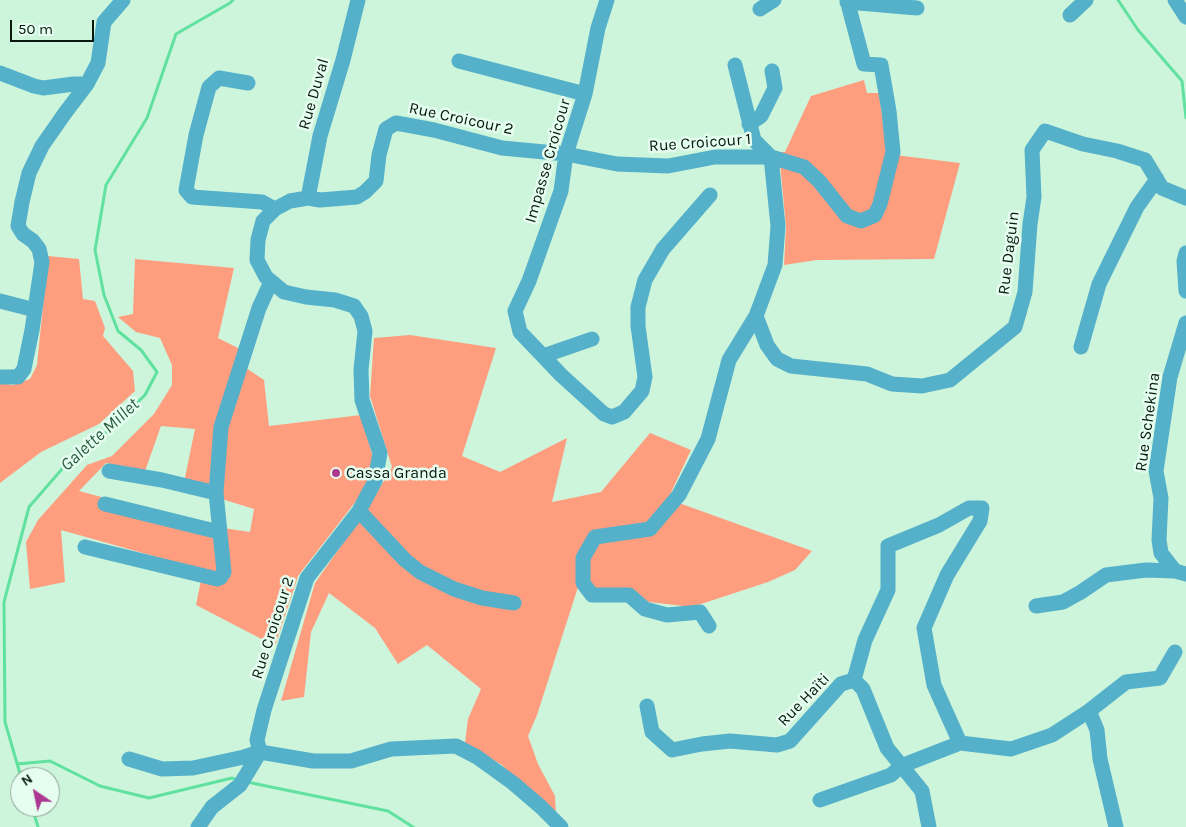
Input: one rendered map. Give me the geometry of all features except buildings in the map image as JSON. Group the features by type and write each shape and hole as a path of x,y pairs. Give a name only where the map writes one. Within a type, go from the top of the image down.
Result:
{"street":[{"path":"0,377 18,377 24,369 42,262 39,249 33,241 23,234 18,226 29,173 42,146 64,113 87,84 98,63 104,22 123,0"},
{"name":"Rue Duval","path":"308,198 320,136 343,60 358,0"},
{"name":"Impasse Croicour","path":"607,0 598,28 586,94 566,154 561,191 529,281 515,311 520,332 561,375 604,414 612,417 624,412 642,391 645,377 638,326 638,307 645,280 663,249 710,195"},
{"path":"760,9 774,0"},
{"path":"1070,15 1086,0"},
{"path":"1175,0 1186,17"},
{"path":"847,1 917,8"},
{"name":"Rue Croicour 1","path":"566,154 617,164 668,166 715,157 771,157 804,167 819,181 847,216 861,221 875,215 880,204 893,152 889,111 881,65 864,64 847,1"},
{"path":"459,61 586,94"},
{"path":"709,626 700,612 667,615 646,609 629,595 592,595 584,583 582,558 595,537 650,529 679,495 708,439 729,360 756,316 775,266 778,226 771,157 754,140 735,65"},
{"path":"750,124 761,116 774,88 772,71"},
{"path":"0,73 43,88 87,84"},
{"path":"248,83 219,78 209,87 196,135 186,190 192,197 262,202 275,209"},
{"name":"Rue Croicour 2","path":"260,752 258,740 264,710 307,578 360,511 375,481 380,454 362,400 361,370 365,332 361,316 354,306 335,300 306,297 284,292 271,282 266,277 257,260 258,240 263,221 275,209 290,201 308,198 320,200 357,197 365,192 376,180 379,155 386,129 396,123 434,130 502,148 566,154"},
{"name":"Rue Daguin","path":"756,316 767,345 777,359 791,366 867,374 892,384 922,386 950,380 1015,327 1025,292 1034,197 1032,150 1045,130 1082,144 1117,151 1145,160 1162,188 1186,198"},
{"path":"1081,346 1099,284 1137,206 1156,179"},
{"path":"1186,252 1184,261 1186,291"},
{"path":"85,547 217,579 220,578 224,572 216,493 221,427 259,308 271,282"},
{"path":"0,301 35,310"},
{"name":"Rue Schekina","path":"1180,572 1161,553 1159,540 1161,498 1156,471 1170,377 1186,323"},
{"path":"543,356 592,339"},
{"path":"109,471 171,482 216,493"},
{"path":"105,504 219,532"},
{"path":"854,680 865,640 888,590 888,546 939,525 969,508 982,508 980,520 947,575 924,628 934,685 960,743"},
{"path":"360,511 405,560 420,572 482,598 514,603"},
{"path":"1036,606 1063,602 1106,575 1146,570 1180,572"},
{"path":"820,800 892,775 901,766 960,743 1011,749 1052,735 1089,711 1126,682 1160,678 1175,652"},
{"name":"Rue Haïti","path":"647,706 652,732 672,750 730,741 777,745 790,741 841,684 854,680 864,689 887,748 922,792 929,827"},
{"path":"1089,711 1097,730 1100,759 1116,827"},
{"path":"129,759 162,769 193,768 260,752 275,756 313,760 351,761 391,749 456,746 477,757 513,783 561,827"},
{"path":"198,827 212,807 240,784 260,752"}],"shaded area":[{"path":"864,80 867,93 879,93 887,154 960,163 934,259 817,260 784,265 786,227 779,152 785,152 811,96"},
{"path":"48,256 79,259 83,299 95,301 105,328 103,336 133,371 135,391 99,424 41,452 0,483 0,383 13,385 30,379 37,365"},
{"path":"135,259 234,268 218,338 242,350 237,362 264,380 269,426 361,415 374,461 363,492 298,576 275,646 196,605 203,570 61,530 65,582 30,589 26,542 38,520 87,465 112,456 154,414 172,385 172,365 160,338 136,332 118,317 133,314","holes":["161,426 195,429 183,487 254,509 250,532 210,526 79,491 106,463 145,471"]},
{"path":"410,335 496,348 462,456 500,472 567,438 552,502 601,492 650,433 691,450 668,499 812,551 795,570 768,582 692,607 649,602 627,590 578,587 537,715 528,736 538,764 555,796 556,817 525,790 502,765 465,743 468,719 481,689 427,645 398,664 375,628 329,593 311,632 304,697 281,701 315,583 369,506 392,467 370,396 374,338"}],"waterway":[{"name":"Galette Millet","path":"18,767 5,722 4,602 29,507 69,461 109,430 145,395 157,372 141,350 118,331 104,295 95,250 106,185 147,118 176,34 233,0"},
{"path":"1118,0 1138,30 1182,81 1186,118"},
{"path":"17,764 50,761 100,786 149,798 232,778 238,780"},
{"path":"247,782 388,811 413,827"},
{"name":"Galette Millet","path":"35,817 38,827"}],"place":[{"name":"Cassa Granda","path":"336,473"}]}
